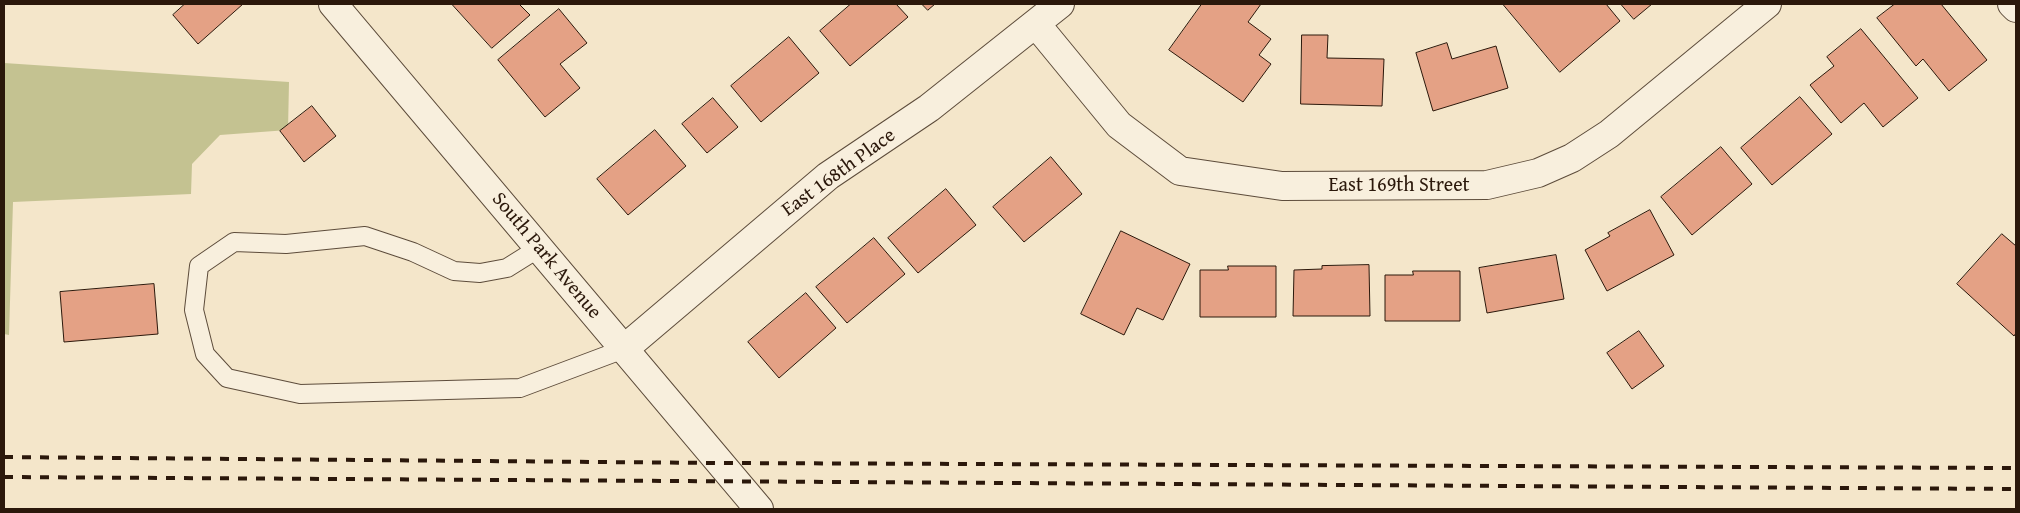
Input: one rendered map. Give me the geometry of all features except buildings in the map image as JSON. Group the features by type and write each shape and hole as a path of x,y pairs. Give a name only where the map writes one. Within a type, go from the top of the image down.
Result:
{"street":[{"name":"South Park Avenue","path":"333,4 759,509"},
{"name":"East 168th Place","path":"624,349 667,310 828,176 929,108 1060,4"},
{"name":"East 169th Street","path":"1036,24 1119,124 1180,171 1282,186 1487,186 1538,173 1572,158 1602,139 1767,4"},
{"path":"2012,4 2016,8"}],"lane":[{"path":"539,248 507,268 480,273 454,271 413,252 365,236 286,244 234,242 200,266 194,310 204,354 227,378 300,394 520,388 624,349"}],"shaded area":[{"path":"4,63 289,82 288,130 220,135 192,164 191,194 13,202 9,335 4,334"}],"railway":[{"path":"4,457 720,463 2016,468"},
{"path":"4,477 2016,489"}]}
